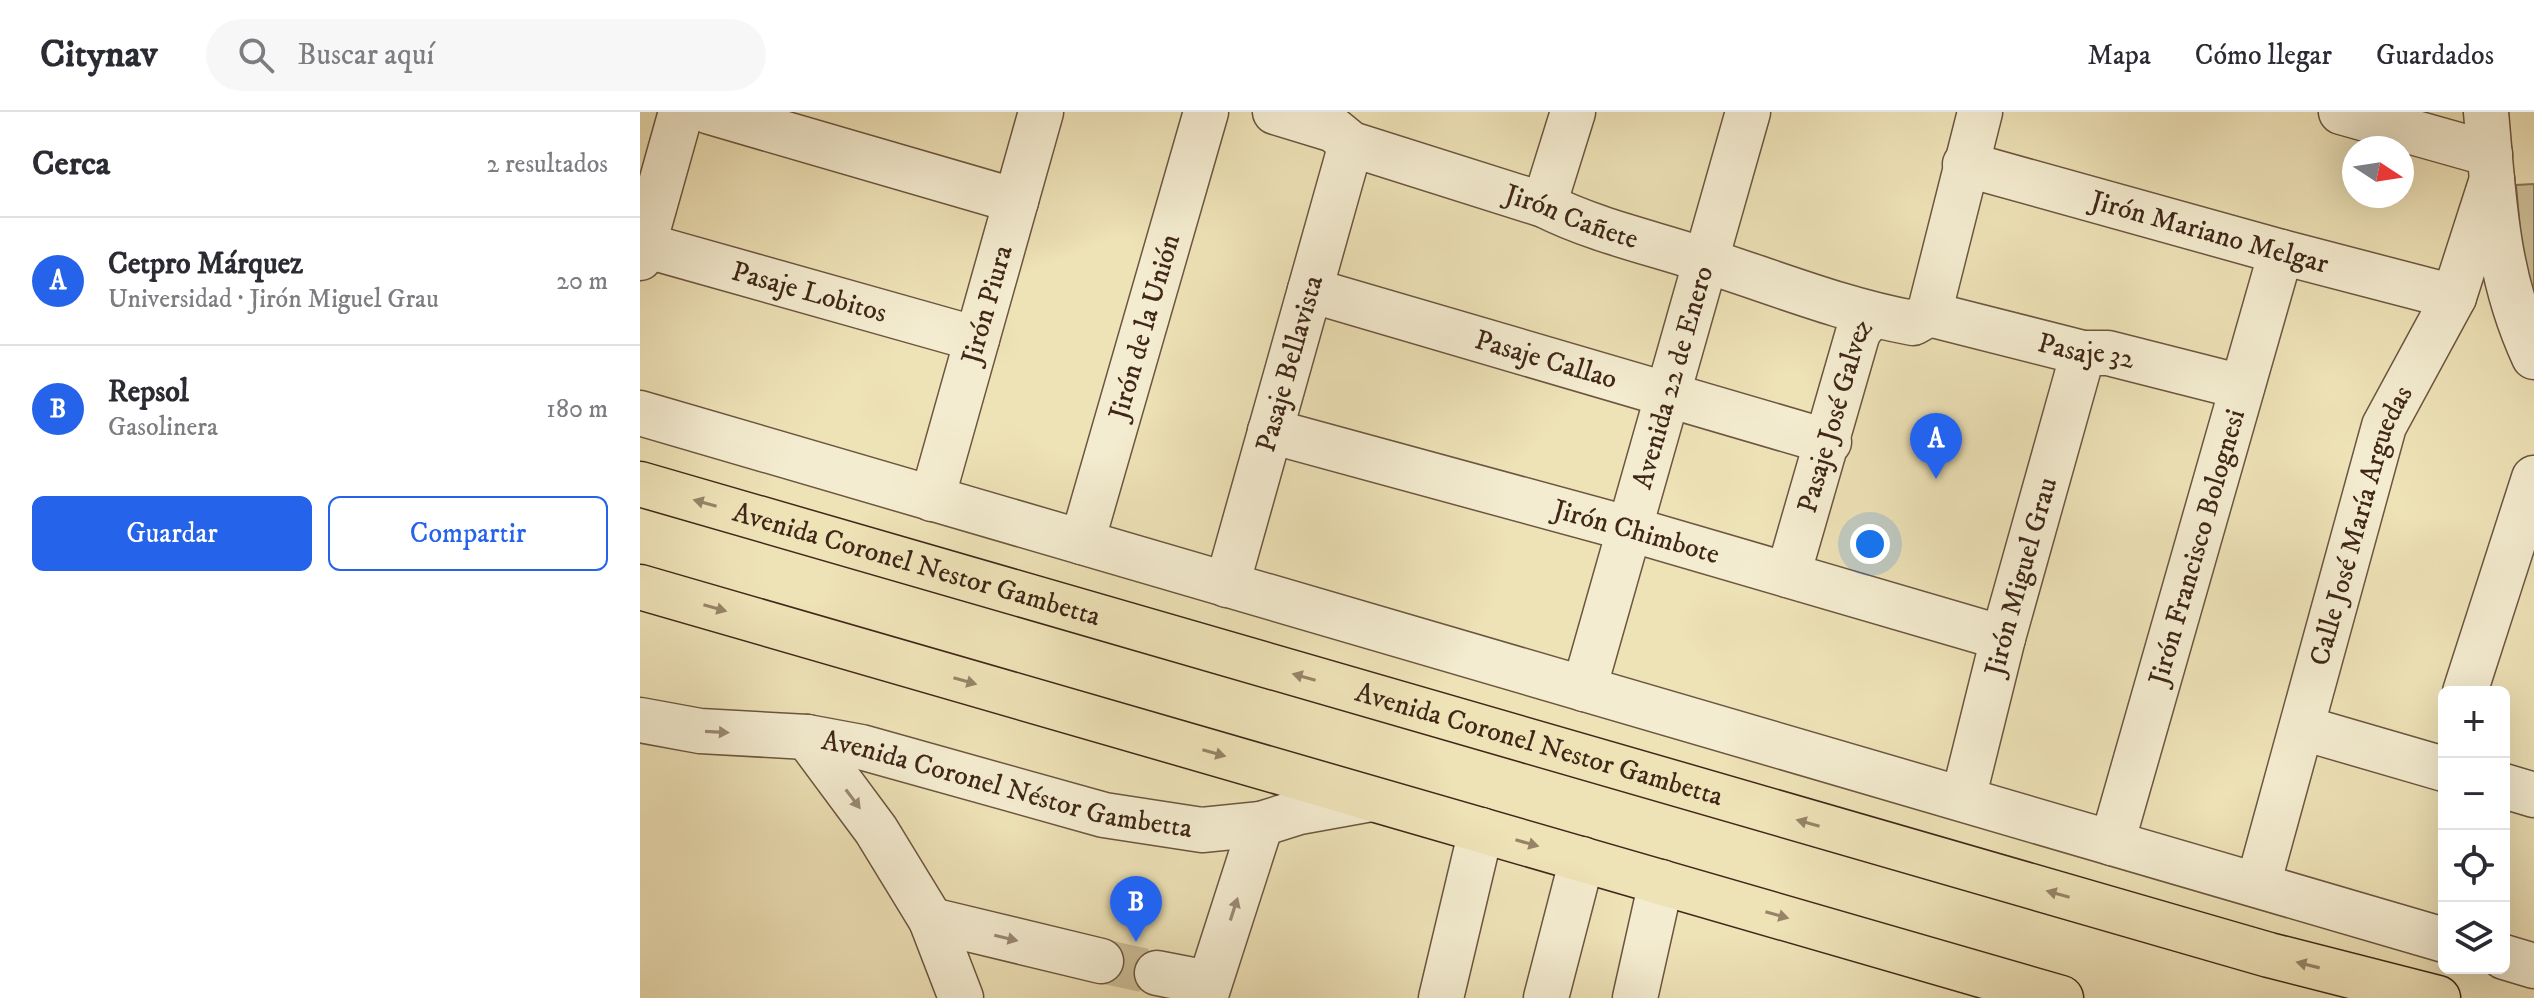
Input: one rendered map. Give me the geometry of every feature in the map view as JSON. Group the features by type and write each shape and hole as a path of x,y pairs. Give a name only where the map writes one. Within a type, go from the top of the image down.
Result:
{"highway":[{"name":"Avenida Coronel Nestor Gambetta","path":"640,484 2254,951 2438,998"},
{"path":"640,587 1661,882 1980,986 2061,998"}],"street":[{"path":"641,249 681,112"},
{"path":"710,112 1016,201"},
{"name":"Jirón Piura","path":"932,499 1041,112"},
{"name":"Jirón de la Unión","path":"1082,542 1206,112"},
{"name":"Jirón Cañete","path":"1275,112 1334,130 1351,144 1544,205 1573,220 1873,315"},
{"path":"1544,205 1573,112"},
{"name":"Avenida 22 de Enero","path":"1584,689 1748,112"},
{"path":"1929,314 1980,112"},
{"path":"2341,112 2489,148 2499,245 2508,290 2534,357"},
{"name":"Pasaje Bellavista","path":"1227,585 1351,144"},
{"name":"Calle José María Arguedas","path":"2258,885 2384,426 2454,297 2489,148"},
{"name":"Jirón Mariano Melgar","path":"1965,164 2454,297"},
{"name":"Pasaje Lobitos","path":"641,249 977,339"},
{"name":"Jirón Francisco Bolognesi","path":"2112,843 2281,252"},
{"name":"Pasaje Callao","path":"1310,290 1829,442"},
{"name":"Pasaje José Galvez","path":"1788,575 1860,329 1873,315 1913,323 1929,314"},
{"name":"Pasaje 32","path":"1929,314 2083,353 2108,353 2242,387"},
{"name":"Jirón Miguel Grau","path":"1963,799 2003,638 2083,353"},
{"path":"640,413 2438,938"},
{"name":"Jirón Chimbote","path":"1270,431 1630,529 2003,638"},
{"path":"2467,686 2534,478"},
{"name":"Avenida Coronel Néstor Gambetta","path":"640,720 700,731 807,737 861,747 1104,815 1202,830 1261,824 1299,812 1371,799"},
{"path":"2303,728 2438,764"},
{"path":"807,737 876,830 931,920 961,998"},
{"path":"2510,788 2534,795"},
{"path":"1157,973 1207,991 1261,824"},
{"path":"1441,998 1481,830"},
{"path":"1546,998 1582,859"},
{"path":"1635,998 1661,882"},
{"path":"931,920 1101,961"},
{"path":"2510,959 2534,966"}],"shaded area":[{"path":"2534,184 2534,308 2527,309 2516,185"}],"tunnel":[{"path":"1101,961 1157,973"}],"place":[{"name":"Cetpro Márquez","path":"1936,479"},
{"name":"Repsol","path":"1136,942"}]}
